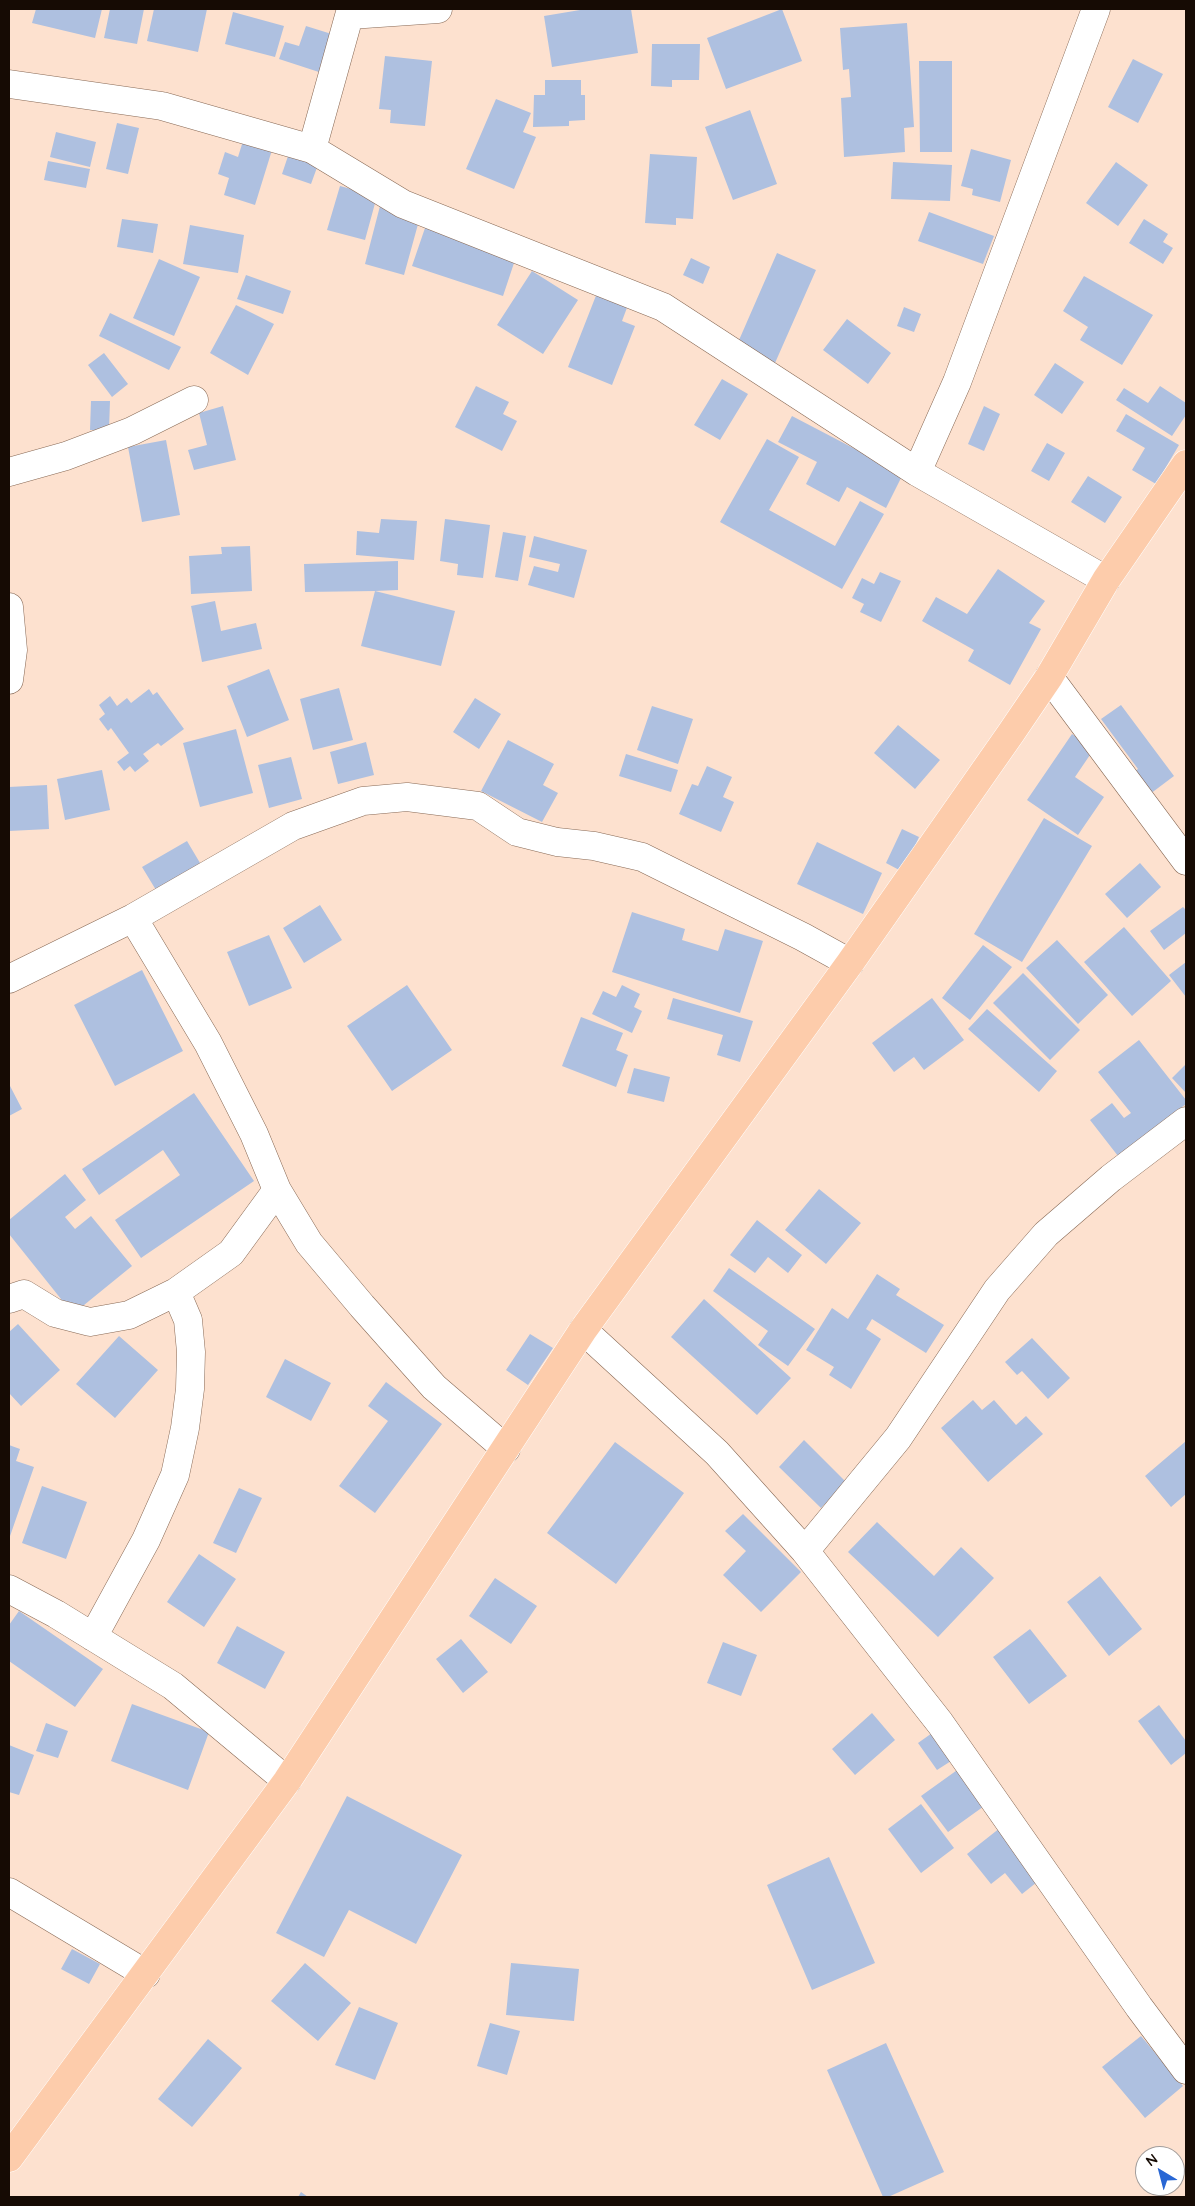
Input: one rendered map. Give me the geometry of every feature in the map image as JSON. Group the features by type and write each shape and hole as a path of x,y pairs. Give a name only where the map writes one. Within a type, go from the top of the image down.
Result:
{"main road":[{"path":"9,2158 287,1781 583,1330 850,963 1049,677 1106,580 1186,464"}],"street":[{"path":"312,149 351,12 438,9"},
{"path":"917,472 956,382 1096,9"},
{"path":"9,84 162,106 312,149 403,204 663,307 917,472 1106,580"},
{"path":"9,472 66,456 124,434 194,400"},
{"path":"9,607 12,650 9,680"},
{"path":"1049,677 1186,862"},
{"path":"9,979 134,918 292,826 363,801 407,797 478,806 517,832 557,842 594,846 642,857 803,937 850,963"},
{"path":"134,918 208,1043 254,1134 277,1190 309,1242 434,1388 506,1449"},
{"path":"804,1551 898,1438 997,1290 1040,1241 1111,1178 1186,1121"},
{"path":"9,1299 24,1294 56,1313 90,1322 129,1314 176,1292 231,1253 277,1190"},
{"path":"93,1637 146,1540 175,1475 185,1428 190,1389 191,1352 188,1320 176,1292"},
{"path":"583,1330 717,1453 804,1551 940,1723 1139,2008 1186,2070"},
{"path":"9,1589 56,1614 172,1686 287,1781"},
{"path":"9,1892 146,1974"}],"building":[{"path":"36,9 102,9 95,38 32,23"},
{"path":"110,9 144,9 137,44 104,38"},
{"path":"154,9 207,9 198,52 147,41"},
{"path":"586,9 631,9 638,53 552,67 544,16"},
{"path":"782,9 802,61 726,89 707,38"},
{"path":"233,12 284,26 275,57 225,44"},
{"path":"907,23 914,127 904,128 905,152 844,157 841,98 851,97 849,69 843,70 840,28"},
{"path":"306,26 338,36 325,74 279,59 285,42 299,46"},
{"path":"652,44 700,44 699,80 672,80 672,87 651,86"},
{"path":"385,56 432,61 425,126 390,123 391,110 379,109"},
{"path":"1133,59 1163,74 1138,123 1108,107"},
{"path":"919,61 952,61 952,152 920,152"},
{"path":"545,80 581,80 581,95 585,95 585,120 569,121 569,126 533,127 534,95 545,95"},
{"path":"496,99 531,113 523,132 536,137 514,189 466,169"},
{"path":"750,110 777,184 733,200 705,127"},
{"path":"117,123 139,128 128,174 106,169"},
{"path":"56,132 96,142 90,167 50,157"},
{"path":"243,141 272,150 255,205 224,195 229,178 218,174 225,152 238,157"},
{"path":"971,149 1011,160 1000,202 972,195 973,189 961,186"},
{"path":"289,153 319,162 311,184 282,174"},
{"path":"650,154 697,157 693,219 676,218 676,225 645,223"},
{"path":"48,161 90,169 86,188 44,180"},
{"path":"893,162 952,165 950,201 891,199"},
{"path":"1116,162 1148,185 1118,226 1086,203"},
{"path":"340,186 377,196 365,240 327,230"},
{"path":"380,206 420,217 404,275 365,264"},
{"path":"929,212 994,236 983,264 918,241"},
{"path":"122,219 158,224 153,253 117,247"},
{"path":"1144,219 1168,234 1163,242 1173,248 1163,264 1129,243"},
{"path":"190,225 244,235 238,273 183,264"},
{"path":"425,228 516,257 503,296 412,266"},
{"path":"777,253 816,270 775,363 736,347"},
{"path":"691,258 710,267 703,284 683,275"},
{"path":"159,259 200,277 174,336 133,318"},
{"path":"532,271 578,300 543,354 497,325"},
{"path":"246,275 291,291 283,314 237,299"},
{"path":"1084,276 1153,315 1122,365 1080,340 1088,327 1063,311"},
{"path":"597,293 628,305 622,321 635,326 612,385 568,367"},
{"path":"236,305 274,324 248,375 210,353"},
{"path":"904,307 921,314 914,332 897,326"},
{"path":"110,313 181,347 169,370 99,336"},
{"path":"847,319 891,353 868,384 823,350"},
{"path":"104,353 128,384 112,397 88,365"},
{"path":"1055,363 1084,382 1062,414 1034,395"},
{"path":"722,379 748,394 720,440 694,425"},
{"path":"476,386 509,402 503,414 517,421 502,451 455,427"},
{"path":"1160,386 1186,403 1186,415 1172,436 1116,400 1124,388 1148,403"},
{"path":"91,401 110,401 109,430 90,430"},
{"path":"223,406 236,460 194,470 188,450 207,445 199,413"},
{"path":"984,406 1000,414 984,451 968,444"},
{"path":"1126,414 1179,445 1156,484 1132,470 1145,448 1116,431"},
{"path":"792,416 903,474 886,508 847,487 839,502 806,484 817,462 778,442"},
{"path":"767,439 799,457 769,510 835,546 860,501 884,514 842,589 720,522"},
{"path":"166,440 180,515 142,522 128,447"},
{"path":"1047,443 1065,453 1049,481 1031,471"},
{"path":"1088,476 1122,497 1105,523 1071,502"},
{"path":"381,519 417,521 414,560 356,555 357,531 379,533"},
{"path":"445,519 490,525 483,578 457,575 458,564 440,561"},
{"path":"503,532 526,536 518,581 495,577"},
{"path":"534,536 587,550 574,598 528,585 534,566 558,572 560,564 529,557"},
{"path":"250,546 252,591 191,594 189,556 222,554 221,547"},
{"path":"398,561 398,590 305,592 304,564"},
{"path":"998,569 1045,601 1029,623 1041,629 1010,685 968,661 974,650 922,621 936,597 967,614"},
{"path":"880,572 901,581 881,622 860,612 864,604 852,598 862,578 874,584"},
{"path":"375,591 455,611 441,666 361,646"},
{"path":"215,601 221,631 256,623 262,649 202,662 191,606"},
{"path":"269,669 289,720 247,737 227,686"},
{"path":"339,688 353,740 313,750 300,699"},
{"path":"149,689 153,695 157,692 184,729 161,746 158,743 143,754 149,761 135,772 130,766 124,771 117,762 129,753 111,728 108,731 99,719 105,714 99,705 110,696 117,706 127,698 131,703"},
{"path":"475,698 501,714 479,749 453,732"},
{"path":"1121,705 1174,776 1146,797 1129,775 1138,769 1101,719"},
{"path":"652,706 693,719 678,764 637,750"},
{"path":"898,725 940,760 915,789 874,753"},
{"path":"236,729 253,793 200,807 183,743"},
{"path":"1072,734 1094,749 1075,777 1104,797 1078,835 1027,800"},
{"path":"508,740 554,764 543,785 558,793 542,822 481,791"},
{"path":"366,742 374,775 338,784 330,752"},
{"path":"626,754 678,770 671,792 619,776"},
{"path":"291,757 302,799 269,808 258,765"},
{"path":"707,766 732,777 723,797 734,802 721,832 679,814 692,784 698,786"},
{"path":"102,770 110,810 65,820 57,779"},
{"path":"47,785 49,829 9,831 9,787"},
{"path":"1044,818 1092,846 1022,962 974,934"},
{"path":"902,829 919,837 903,872 886,863"},
{"path":"187,841 203,868 159,895 142,867"},
{"path":"817,842 882,873 863,914 797,884"},
{"path":"1140,863 1161,887 1127,918 1105,894"},
{"path":"320,905 342,940 304,963 283,928"},
{"path":"1183,907 1186,910 1186,933 1164,950 1150,931"},
{"path":"632,912 685,929 682,940 718,951 725,929 763,941 740,1013 612,972"},
{"path":"1124,927 1171,981 1132,1016 1084,962"},
{"path":"269,935 292,988 249,1006 227,952"},
{"path":"1057,940 1108,995 1078,1024 1026,968"},
{"path":"983,945 1012,967 970,1020 942,998"},
{"path":"1186,962 1186,997 1169,975"},
{"path":"142,970 183,1051 115,1086 74,1005"},
{"path":"1023,973 1080,1030 1050,1060 993,1003"},
{"path":"407,985 452,1050 392,1091 347,1026"},
{"path":"622,985 640,994 634,1007 642,1011 632,1033 592,1014 603,991 616,997"},
{"path":"673,998 753,1021 740,1062 717,1055 723,1035 667,1019"},
{"path":"932,998 964,1040 924,1070 914,1057 894,1072 872,1043"},
{"path":"987,1009 1057,1071 1039,1092 968,1029"},
{"path":"581,1017 623,1033 616,1050 628,1055 616,1087 562,1066"},
{"path":"1139,1040 1186,1100 1186,1104 1118,1156 1090,1120 1112,1103 1124,1118 1131,1113 1098,1072"},
{"path":"1186,1064 1186,1093 1172,1078"},
{"path":"634,1068 670,1077 664,1102 627,1093"},
{"path":"9,1084 22,1109 9,1116"},
{"path":"194,1093 254,1181 141,1258 115,1220 180,1175 163,1150 99,1195 82,1169"},
{"path":"65,1174 86,1200 65,1217 75,1229 91,1216 132,1266 73,1314 9,1234 9,1220"},
{"path":"819,1189 861,1223 826,1264 785,1230"},
{"path":"757,1220 802,1255 788,1273 768,1257 755,1273 730,1255"},
{"path":"729,1268 815,1329 788,1366 758,1345 768,1331 713,1291"},
{"path":"877,1274 900,1289 896,1295 944,1325 926,1353 872,1319 866,1329 881,1339 851,1389 829,1375 834,1367 806,1350 832,1308 848,1319"},
{"path":"704,1299 791,1378 757,1415 671,1337"},
{"path":"18,1324 60,1370 21,1406 9,1393 9,1332"},
{"path":"530,1334 553,1348 528,1385 506,1370"},
{"path":"119,1336 158,1370 115,1418 76,1384"},
{"path":"1032,1338 1070,1378 1048,1399 1022,1371 1017,1375 1005,1362"},
{"path":"285,1359 331,1383 311,1421 266,1397"},
{"path":"386,1382 442,1424 375,1513 339,1486 388,1421 368,1406"},
{"path":"973,1400 982,1410 994,1400 1016,1425 1026,1416 1043,1434 988,1482 941,1428"},
{"path":"804,1440 846,1482 821,1508 779,1467"},
{"path":"1186,1441 1186,1494 1171,1507 1145,1476"},
{"path":"615,1442 684,1493 616,1584 547,1533"},
{"path":"9,1445 20,1449 16,1461 34,1467 9,1539"},
{"path":"42,1486 87,1502 66,1559 22,1543"},
{"path":"239,1488 262,1498 236,1553 213,1543"},
{"path":"743,1514 801,1572 761,1612 723,1575 746,1551 725,1531"},
{"path":"877,1522 934,1576 961,1547 994,1578 938,1637 848,1552"},
{"path":"199,1554 236,1579 204,1627 167,1602"},
{"path":"1100,1576 1142,1629 1109,1656 1067,1602"},
{"path":"495,1578 537,1606 511,1644 469,1616"},
{"path":"19,1611 103,1669 75,1707 9,1661 9,1625"},
{"path":"237,1626 285,1652 265,1689 217,1663"},
{"path":"1030,1629 1067,1676 1029,1704 993,1657"},
{"path":"461,1639 488,1672 463,1693 436,1659"},
{"path":"723,1642 757,1655 741,1696 707,1683"},
{"path":"132,1704 209,1732 188,1790 111,1761"},
{"path":"1159,1705 1186,1741 1186,1753 1171,1765 1138,1721"},
{"path":"872,1713 895,1740 855,1775 832,1749"},
{"path":"46,1723 68,1731 58,1758 36,1751"},
{"path":"942,1726 962,1754 937,1770 918,1743"},
{"path":"9,1745 34,1755 19,1795 9,1792"},
{"path":"960,1768 987,1804 948,1832 921,1796"},
{"path":"347,1796 462,1855 416,1944 349,1910 324,1957 276,1933"},
{"path":"921,1804 954,1848 921,1873 888,1829"},
{"path":"1005,1824 1046,1875 1022,1894 1005,1873 991,1884 967,1854"},
{"path":"829,1857 875,1963 812,1990 767,1885"},
{"path":"72,1949 100,1964 89,1984 61,1969"},
{"path":"305,1963 351,2003 318,2041 271,2001"},
{"path":"511,1963 579,1969 574,2021 506,2015"},
{"path":"359,2007 398,2023 375,2080 335,2065"},
{"path":"490,2023 520,2031 507,2075 477,2066"},
{"path":"1141,2036 1183,2086 1145,2118 1102,2067"},
{"path":"208,2039 242,2068 192,2127 158,2099"},
{"path":"886,2043 944,2172 888,2197 883,2197 827,2070"},
{"path":"301,2192 308,2197 298,2197"}]}
